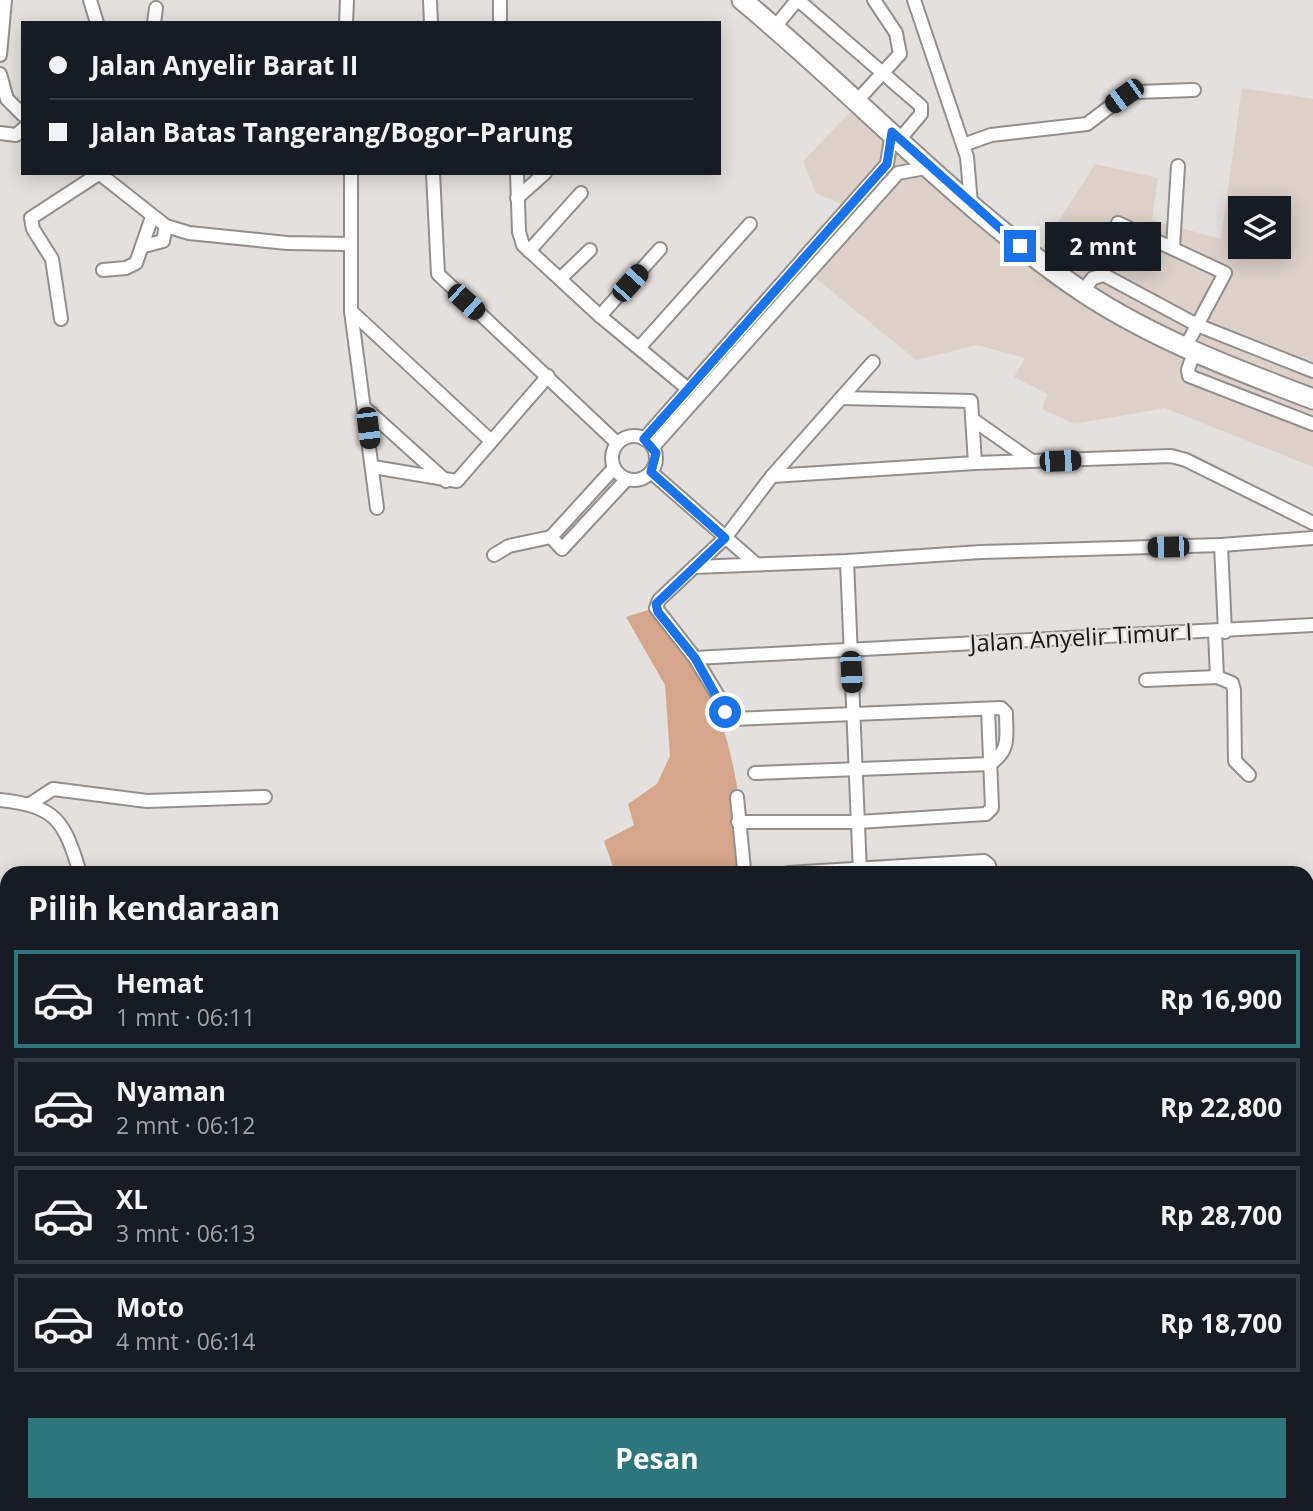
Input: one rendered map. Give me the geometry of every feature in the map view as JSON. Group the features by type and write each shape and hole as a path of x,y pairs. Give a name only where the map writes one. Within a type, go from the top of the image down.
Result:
{"main road":[{"path":"742,0 1015,243 1083,291 1143,327 1313,399"}],"street":[{"path":"0,55 5,0"},
{"path":"90,0 96,21"},
{"path":"346,0 346,21"},
{"path":"500,0 500,21"},
{"path":"649,443 688,389 887,164 896,136 921,114 921,106 798,0 775,27"},
{"path":"855,103 900,54 900,46 889,21 874,0"},
{"path":"915,0 964,145 971,204"},
{"path":"431,21 432,2"},
{"path":"154,21 156,8"},
{"path":"0,74 7,99 21,113"},
{"path":"964,145 1002,133 1087,124 1124,96 1136,92 1194,90"},
{"path":"0,133 16,135 21,131"},
{"path":"887,164 898,173"},
{"path":"1173,247 1178,166"},
{"path":"649,443 898,173 931,167"},
{"path":"61,319 52,259 33,229 31,218 98,175"},
{"path":"101,175 130,195 152,217 166,226 189,233 349,244"},
{"path":"351,175 351,311 377,508"},
{"path":"433,175 438,274 617,443"},
{"path":"517,175 520,236 529,251 600,316 688,389"},
{"path":"517,198 543,175"},
{"path":"529,251 581,192"},
{"path":"103,270 132,267 144,246 152,217"},
{"path":"1118,223 1225,274 1197,325 1190,349 1189,376 1313,424"},
{"path":"639,348 750,224"},
{"path":"144,246 163,241 166,226"},
{"path":"600,316 660,249"},
{"path":"560,279 590,250"},
{"path":"1083,291 1093,278 1104,275 1197,325 1313,371"},
{"path":"351,311 490,440"},
{"path":"755,774 990,764 1001,756 1005,748 1004,709 732,719 695,658 658,612 656,604 725,538 772,476 873,362"},
{"path":"373,467 457,481 548,376"},
{"path":"841,398 964,398 974,404 975,463"},
{"path":"365,408 446,481"},
{"path":"975,421 1032,462"},
{"path":"630,436 649,443 656,460 651,472 640,480 626,480 614,468 611,460 617,443 630,436"},
{"path":"772,476 975,463 1171,456 1186,460 1313,523"},
{"path":"494,555 509,546 551,537 614,468"},
{"path":"651,472 756,564"},
{"path":"551,537 564,549 626,480"},
{"path":"694,567 981,552 1221,545 1313,538"},
{"path":"1217,677 1221,545"},
{"path":"847,561 860,866"},
{"name":"Jalan Anyelir Timur I","path":"695,658 1313,625"},
{"path":"1146,680 1217,677 1233,683 1235,761 1249,775"},
{"path":"738,822 858,822 986,814 992,808 988,709"},
{"path":"30,804 53,789 147,801 265,797"},
{"path":"737,797 744,866"},
{"path":"0,800 30,804 54,816 72,849 78,866"}],"shaded area":[{"path":"1242,88 1313,99 1313,467 1165,408 1074,424 1042,409 1047,394 1014,377 1025,358 977,345 916,360 813,276 867,215 816,193 803,161 857,105 1036,257 1095,164 1158,178 1152,220 1221,239"},
{"path":"654,608 707,683 723,727 735,776 742,827 741,866 613,866 604,841 634,825 628,804 657,784 670,756 665,685 626,617"}],"route":[{"path":"725,712 695,658 656,608 659,600 725,538 651,472 655,467 656,453 644,439 887,164 892,132 1020,246"}]}
